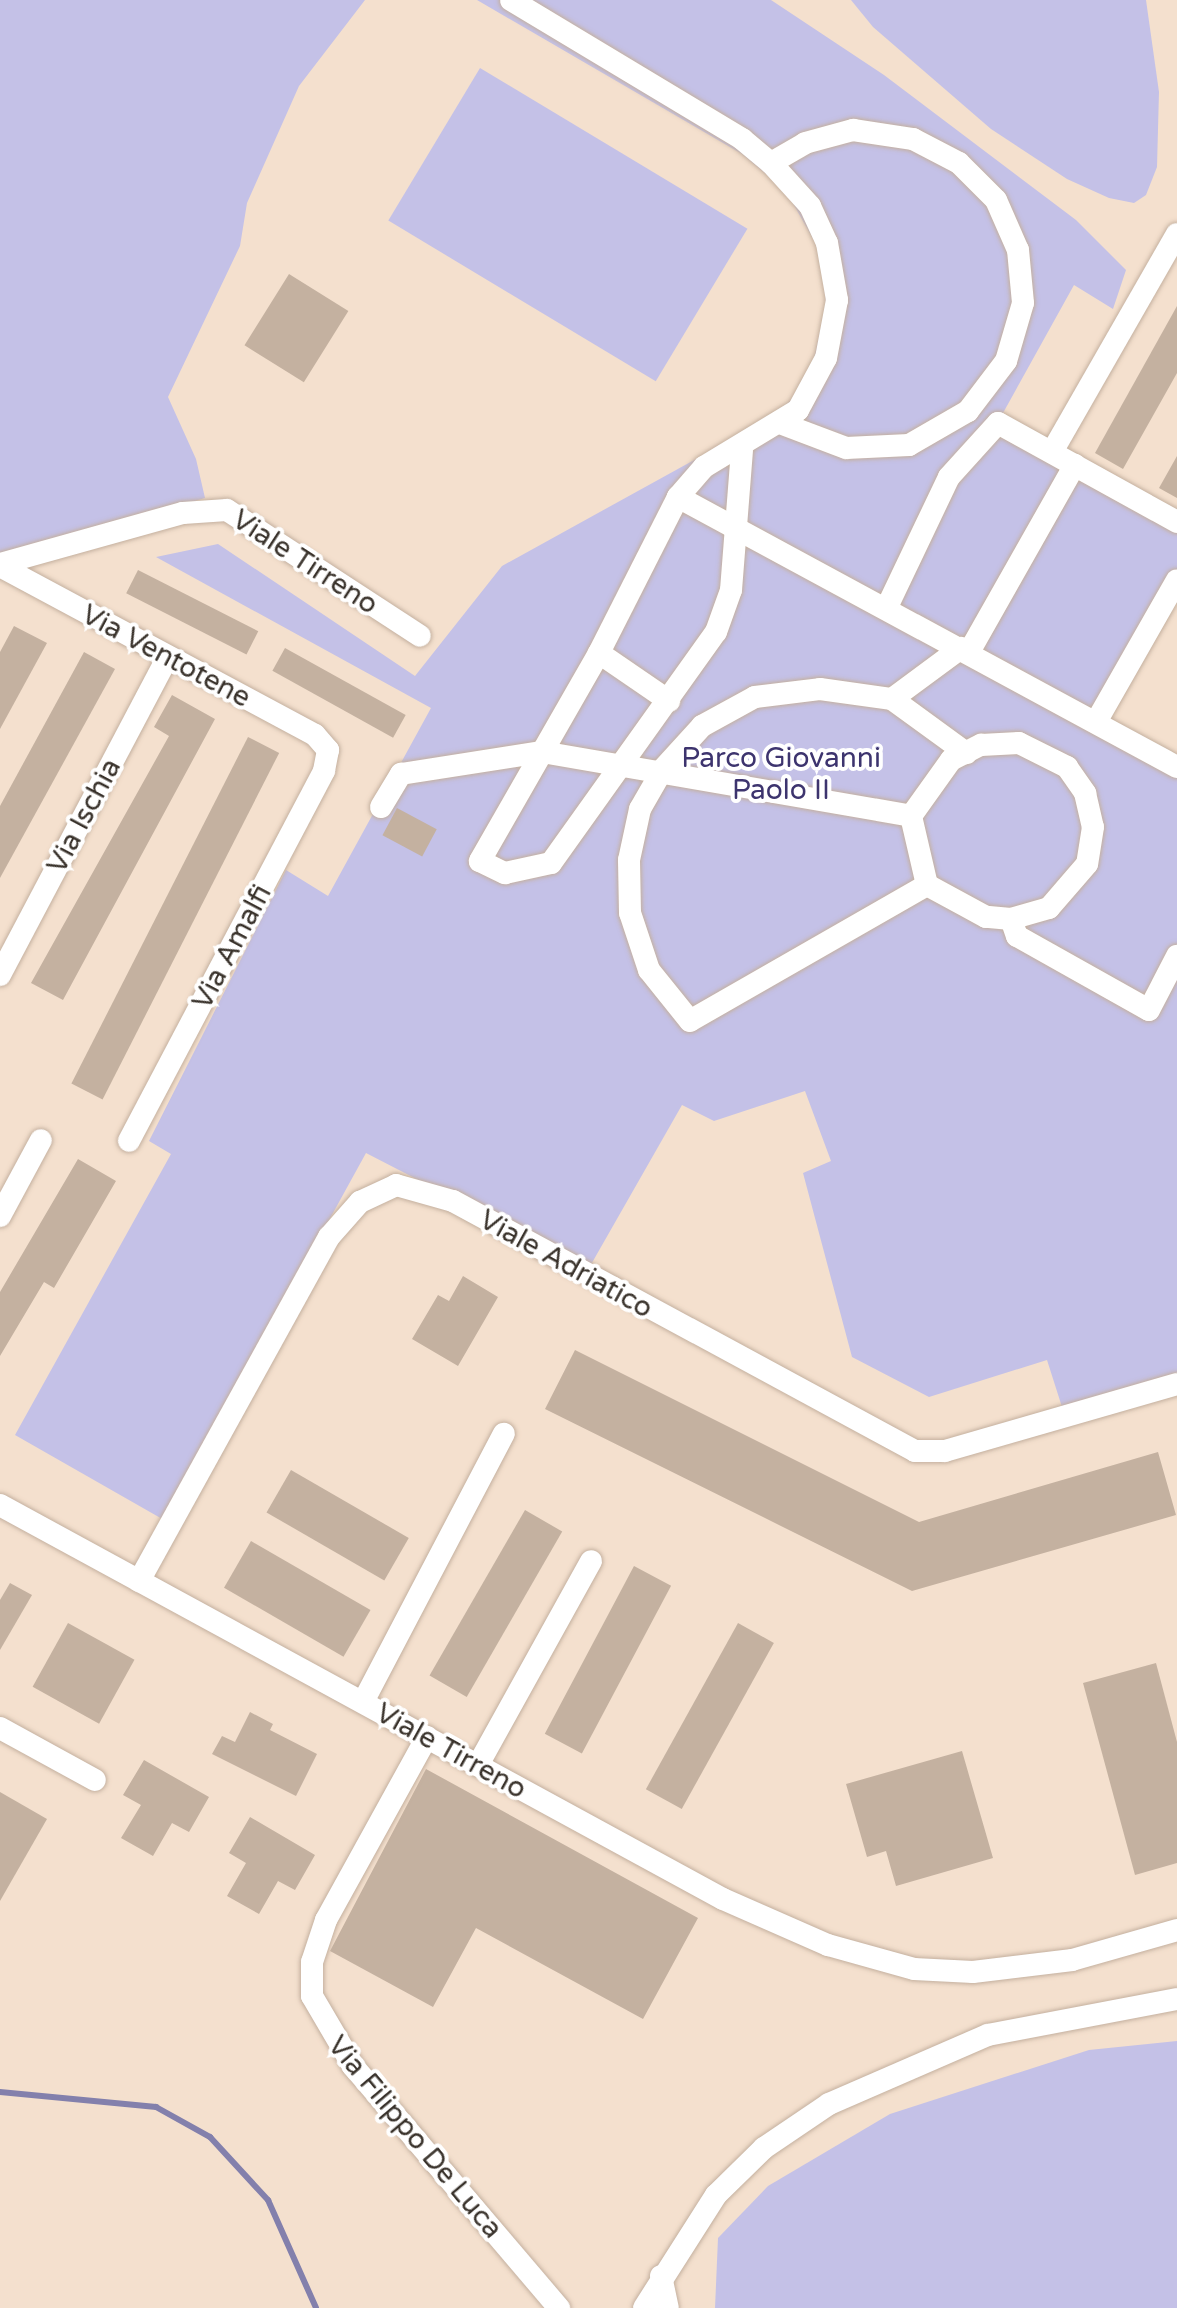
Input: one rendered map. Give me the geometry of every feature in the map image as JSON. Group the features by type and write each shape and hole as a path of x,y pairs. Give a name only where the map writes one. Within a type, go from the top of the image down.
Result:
{"street":[{"path":"511,0 742,139 771,163 810,206 827,243 837,300 826,358 798,410 742,450 704,467 678,497 599,653 480,861 505,873 551,863 716,632 731,590 742,450"},
{"path":"771,163 805,143 853,130 913,139 959,163 996,200 1018,250 1023,303 1006,361 968,411 909,445 846,448 780,423"},
{"path":"1052,452 1177,234"},
{"path":"887,607 949,477 998,423 1177,522"},
{"path":"892,699 965,650 1075,465"},
{"path":"678,497 887,607 1177,767"},
{"name":"Viale Tirreno","path":"0,565 183,513 227,510 420,636"},
{"name":"Via Ventotene","path":"0,565 315,735 328,750"},
{"path":"1096,722 1177,580"},
{"path":"599,653 669,701"},
{"name":"Via Ischia","path":"0,975 168,657"},
{"path":"927,885 690,1021 649,970 630,913 629,860 640,809 663,769 702,726 755,697 820,689 892,699 966,753"},
{"path":"1019,743 1045,751 1067,767 1085,793 1093,827 1087,864 1049,908 1011,919 958,907 927,885 911,816 951,760 966,753 981,745 1019,743"},
{"name":"Via Amalfi","path":"129,1141 318,783 328,750"},
{"path":"381,807 401,774 542,752 663,769 911,816"},
{"path":"1011,919 1017,936 1149,1010 1177,956"},
{"path":"0,1216 41,1140"},
{"name":"Viale Adriatico","path":"139,1581 324,1244 353,1209 389,1186 411,1185 453,1201 915,1451 945,1451 1177,1384"},
{"path":"363,1702 504,1434"},
{"name":"Viale Tirreno","path":"0,1505 760,1917 849,1953 914,1969 1027,1968 1177,1930"},
{"path":"478,1765 591,1561"},
{"path":"0,1728 95,1780"},
{"name":"Via Filippo De Luca","path":"427,1737 326,1920 312,1962 312,1996 344,2055 559,2308"},
{"path":"644,2308 661,2276 740,2169 829,2104 988,2035 1177,1999"},
{"path":"661,2276 668,2308"}],"green space":[{"path":"0,0 365,0 299,86 247,203 240,246 168,397 196,459 205,498 0,558"},
{"name":"Parco Giovanni Paolo II","path":"477,0 771,0 884,75 1076,220 1126,270 1113,309 1074,285 998,422 1177,522 1177,580 1096,722 1177,767 1177,1373 1062,1407 1047,1360 929,1397 852,1357 803,1173 831,1161 805,1091 714,1121 682,1105 589,1268 366,1153 164,1520 15,1435 171,1154 149,1141 286,870 328,896 431,708 156,557 218,544 415,676 502,566 772,417 792,399 814,358 826,305 821,253 786,191 742,154"},
{"path":"851,0 1146,0 1159,92 1157,167 1146,195 1134,203 1109,198 1067,179 991,129 873,27"},
{"path":"480,68 747,229 656,381 388,221"},
{"path":"1177,2041 1177,2308 715,2308 718,2238 768,2186 890,2114 1089,2050"}],"building":[{"path":"289,274 348,311 304,382 244,345"},
{"path":"1177,306 1177,373 1123,469 1095,453"},
{"path":"1177,456 1177,498 1159,488"},
{"path":"138,570 258,631 246,654 126,593"},
{"path":"14,626 47,643 0,729 0,652"},
{"path":"285,648 406,715 393,738 272,671"},
{"path":"84,652 115,669 0,878 0,806"},
{"path":"172,695 215,719 63,1000 31,983 169,736 154,727"},
{"path":"248,737 279,753 103,1099 71,1084"},
{"path":"397,808 437,829 422,856 382,835"},
{"path":"78,1159 116,1181 54,1288 44,1282 0,1356 0,1292"},
{"path":"463,1276 498,1297 458,1366 412,1339 438,1295 449,1301"},
{"path":"575,1350 919,1522 1158,1452 1176,1515 912,1591 545,1409"},
{"path":"291,1470 409,1538 384,1580 267,1512"},
{"path":"525,1510 562,1532 467,1697 429,1675"},
{"path":"251,1541 371,1610 344,1657 224,1588"},
{"path":"634,1566 671,1586 582,1753 545,1734"},
{"path":"10,1583 32,1595 0,1650 0,1600"},
{"path":"68,1623 134,1660 99,1724 33,1687"},
{"path":"738,1623 774,1643 682,1809 646,1789"},
{"path":"1156,1663 1177,1742 1177,1863 1135,1875 1083,1683"},
{"path":"250,1712 273,1724 270,1730 317,1754 296,1796 212,1754 222,1736 235,1742"},
{"path":"962,1751 993,1858 896,1886 886,1851 867,1857 846,1784"},
{"path":"144,1760 209,1797 189,1832 172,1823 153,1856 121,1838 141,1805 123,1795"},
{"path":"426,1769 698,1918 643,2019 476,1928 433,2007 330,1951"},
{"path":"0,1792 47,1819 0,1901"},
{"path":"250,1817 315,1855 295,1890 278,1881 259,1914 227,1896 246,1863 229,1853"}],"waterway":[{"path":"0,2092 156,2107 210,2137 268,2200 316,2308"}]}
